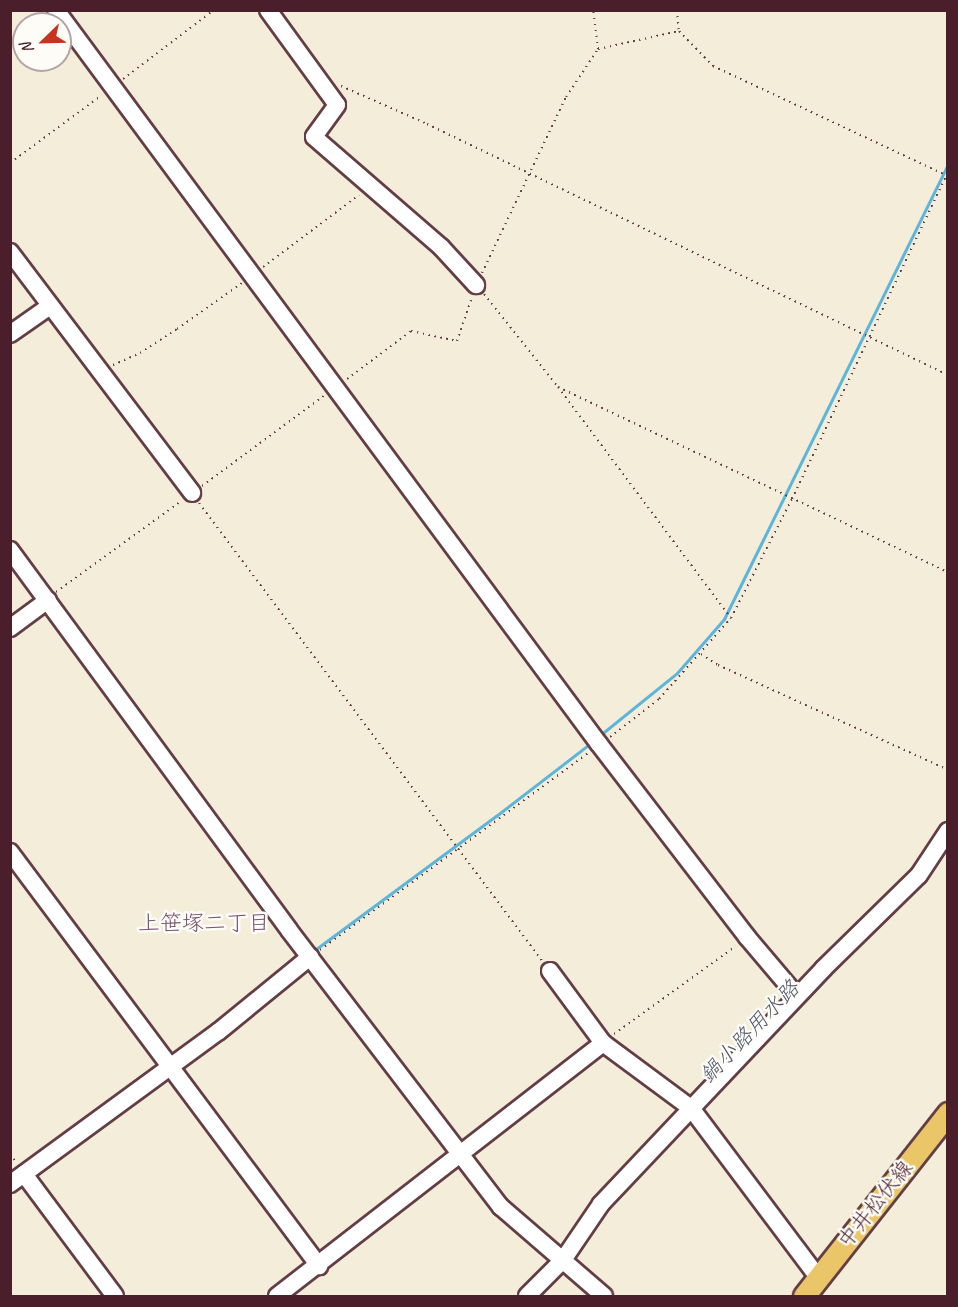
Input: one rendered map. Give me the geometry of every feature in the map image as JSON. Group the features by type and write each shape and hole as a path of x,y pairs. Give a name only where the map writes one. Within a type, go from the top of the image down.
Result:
{"main road":[{"name":"中井松伏線","path":"804,1296 948,1113"}],"street":[{"path":"56,10 599,744 747,937 797,996"},
{"path":"268,10 337,105 314,137 449,254 476,285"},
{"path":"10,252 192,493"},
{"path":"10,334 50,306"},
{"path":"10,550 459,1155 501,1207 604,1296"},
{"path":"10,628 47,600"},
{"path":"527,1296 563,1260 601,1204 797,996 919,875 948,831"},
{"path":"10,852 319,1266"},
{"path":"10,1185 169,1068 310,957"},
{"path":"550,971 603,1043 691,1108 818,1277"},
{"path":"277,1296 319,1266 603,1043"},
{"path":"24,1174 116,1296"}],"path":[{"path":"47,600 411,331 457,341 476,285 532,174 566,97 598,49 593,10"},
{"path":"310,957 659,699 731,618 792,499 947,174 713,66 679,31 676,10"},
{"path":"598,49 679,31"},
{"path":"317,75 532,174 948,375"},
{"path":"99,371 140,353 177,329 370,187"},
{"path":"476,285 558,387 731,618"},
{"path":"558,387 948,572"},
{"path":"192,493 550,971"},
{"path":"701,654 718,665 948,770"},
{"path":"603,1043 747,937"}],"waterway":[{"path":"599,736 677,673 724,619 948,164"},
{"path":"312,952 592,742"},
{"name":"鍋小路用水路","path":"713,1097 843,961"}],"district":[{"name":"上笹塚二丁目","path":"204,924"}]}
